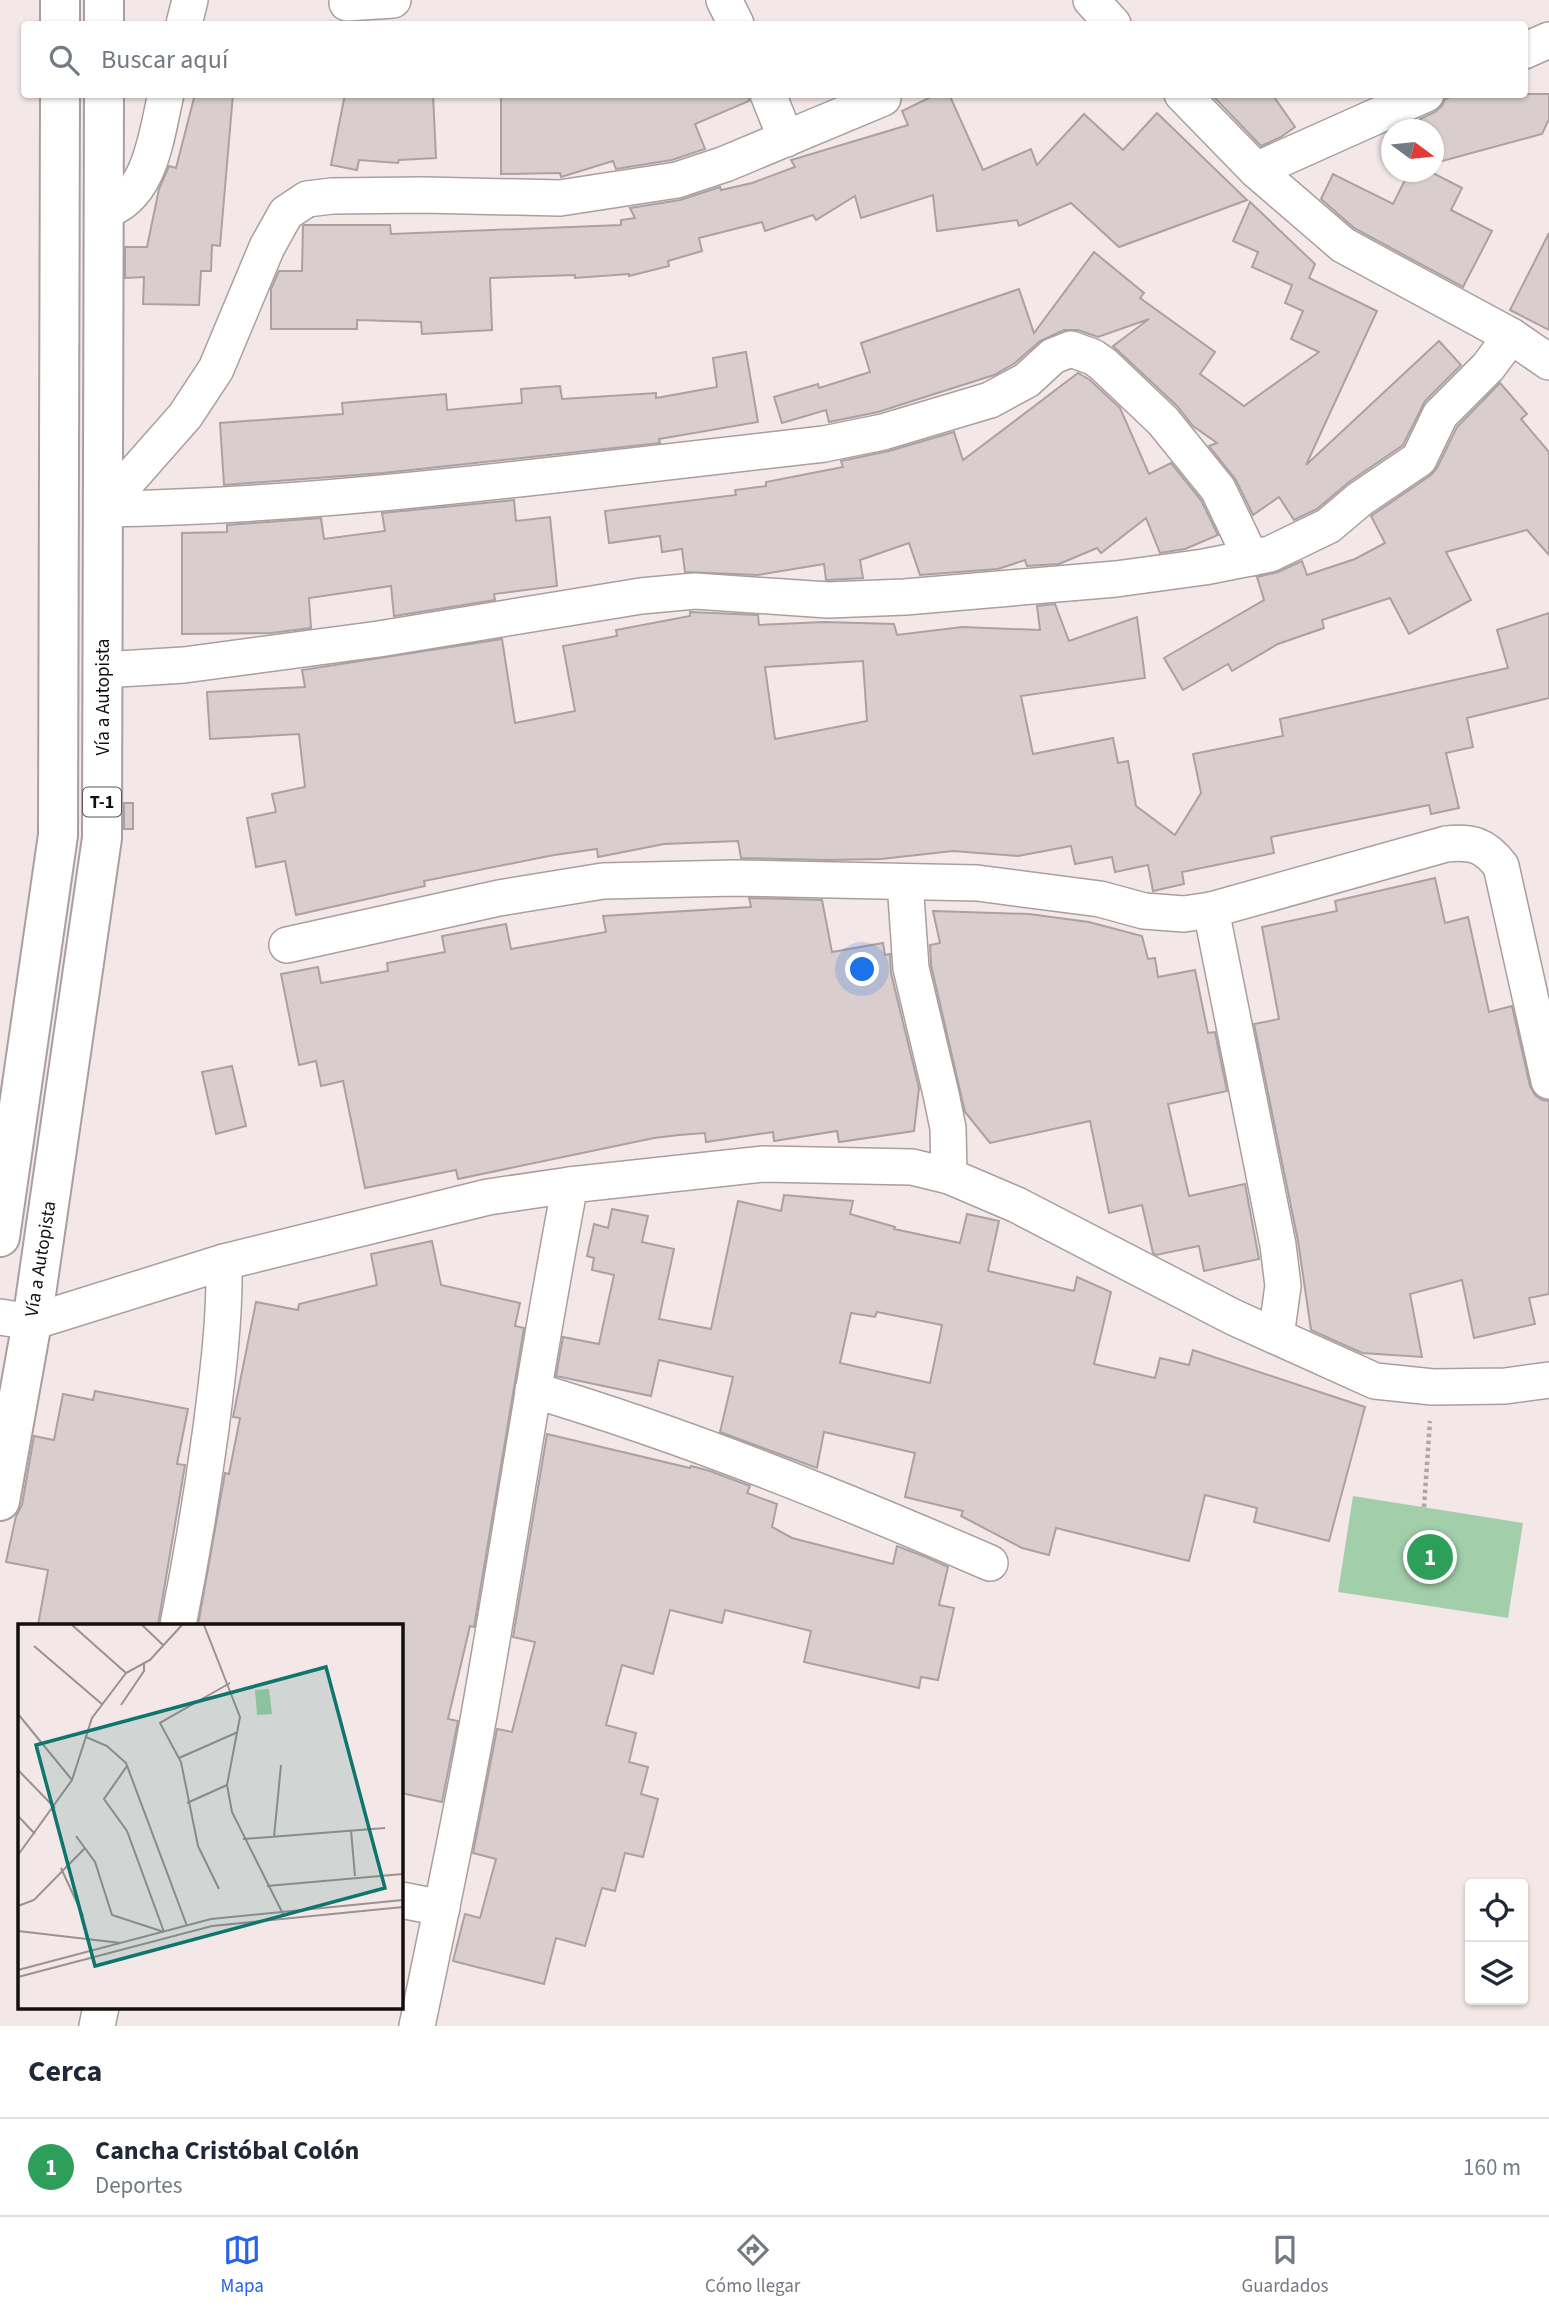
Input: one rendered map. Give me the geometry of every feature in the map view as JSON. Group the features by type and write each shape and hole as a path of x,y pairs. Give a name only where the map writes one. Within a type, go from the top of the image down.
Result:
{"highway":[{"path":"60,0 60,21"},
{"path":"104,0 104,21"},
{"name":"T-1","path":"0,1237 58,835 60,98"},
{"name":"Vía a Autopista","path":"0,1501 16,1319 102,838 104,98"}],"street":[{"path":"185,21 190,0"},
{"path":"346,3 393,0"},
{"path":"724,0 734,21"},
{"path":"1528,49 1549,40"},
{"path":"104,211 118,206 141,182 152,153 165,98"},
{"path":"770,98 786,139"},
{"path":"103,509 185,416 216,369 273,235 286,213 307,199 332,195 560,198 677,180 725,164 883,98"},
{"path":"1186,98 1256,170 1343,245 1511,336 1549,362"},
{"path":"1256,170 1417,98"},
{"path":"103,670 184,665 340,644 640,596 695,591 828,600 905,597 1116,579 1204,568 1270,554 1328,526 1360,499 1419,459 1440,415 1488,368 1511,336"},
{"path":"103,509 265,503 443,488 824,444 883,432 990,400 1027,380 1053,356 1071,349 1103,364 1164,421 1217,489 1251,558"},
{"path":"287,945 499,898 603,881 735,878 977,883 1100,899 1144,911 1184,914 1211,910 1461,842 1489,850 1501,866 1549,1081"},
{"path":"905,882 911,968 944,1105 948,1128 949,1176"},
{"path":"1211,910 1278,1245 1283,1286 1276,1336"},
{"path":"16,1319 224,1262 488,1197 570,1185 764,1164 912,1167 949,1176 1017,1205 1276,1336 1375,1381 1433,1387 1505,1386 1549,1380"},
{"path":"417,2026 482,1698 570,1185"},
{"path":"178,1624 197,1532 219,1370 225,1304 224,1262"},
{"path":"533,1390 718,1450 990,1563"},
{"path":"402,1900 442,1908"},
{"path":"97,2026 101,2008"}],"path":[{"path":"1424,1507 1433,1387"}],"green space":[{"path":"1353,1496 1523,1523 1508,1618 1338,1592"}],"building":[{"path":"1528,94 1549,94 1549,119 1542,134 1444,161 1444,119 1420,119 1442,106 1448,98 1528,98"},
{"path":"194,98 233,98 220,246 212,245 211,271 201,271 199,305 143,304 144,277 125,278 125,247 147,247 159,189 169,166 176,168"},
{"path":"344,98 433,98 436,158 399,160 398,163 359,160 357,170 331,165"},
{"path":"501,98 749,98 749,101 695,124 705,149 672,160 616,169 613,161 561,177 560,173 501,174"},
{"path":"929,98 951,98 983,170 1031,149 1037,165 1084,114 1123,150 1157,113 1247,200 1119,247 1071,203 1019,226 1017,220 937,231 933,195 861,218 855,196 816,220 813,215 765,231 762,222 699,238 702,251 668,261 669,266 629,276 490,278 492,330 422,334 421,322 357,320 357,329 271,329 271,289 279,271 302,271 304,225 390,225 391,234 621,225 621,220 635,218 630,208 680,200 720,187 721,190 752,183 795,167 791,160 908,125 902,111"},
{"path":"1215,98 1275,98 1295,127 1261,146"},
{"path":"1333,174 1393,204 1404,182 1444,182 1444,179 1462,188 1451,210 1492,231 1463,287 1354,228 1321,199"},
{"path":"1250,202 1315,264 1309,278 1377,311 1306,465 1439,341 1461,365 1425,401 1403,445 1349,482 1317,509 1294,520 1279,497 1253,515 1236,480 1209,446 1217,443 1193,426 1177,406 1113,346 1149,319 1098,337 1078,330 1064,330 1040,341 1015,363 994,375 878,412 829,422 826,410 782,423 774,397 818,384 819,388 870,372 861,343 1019,289 1034,333 1094,252 1144,293 1140,298 1215,352 1200,374 1244,406 1319,352 1291,339 1303,311 1285,303 1292,285 1252,267 1258,252 1233,241"},
{"path":"1549,233 1549,330 1510,310"},
{"path":"746,352 758,422 659,439 660,443 383,473 224,485 220,423 343,414 342,403 446,394 447,410 522,403 521,389 560,386 562,399 656,393 656,398 717,387 713,358"},
{"path":"1078,373 1090,380 1120,408 1149,474 1171,463 1201,500 1218,535 1185,549 1160,553 1146,518 1101,553 1097,548 1059,564 1027,566 1025,560 998,569 920,575 909,543 860,560 863,578 828,580 824,564 758,575 685,572 682,549 662,552 660,536 609,543 605,511 736,495 735,490 766,486 766,482 843,467 841,461 889,451 954,432 963,460"},
{"path":"1500,383 1527,414 1521,419 1549,452 1549,555 1527,530 1446,552 1471,600 1409,634 1390,598 1322,620 1324,628 1278,644 1232,671 1228,664 1183,690 1164,658 1264,600 1257,577 1278,572 1302,561 1307,575 1355,559 1385,543 1371,516 1431,475 1457,427"},
{"path":"514,500 516,521 550,517 557,586 494,594 495,600 394,616 391,586 309,598 311,628 271,633 182,634 182,533 227,532 227,525 321,518 324,539 385,531 382,513"},
{"path":"1055,604 1069,641 1137,617 1145,678 1021,696 1033,754 1113,738 1118,763 1128,761 1136,806 1175,835 1201,793 1193,754 1283,736 1280,719 1508,668 1497,630 1549,613 1549,698 1467,718 1473,747 1446,753 1459,808 1431,814 1429,805 1271,837 1274,853 1182,872 1184,884 1153,891 1148,865 1115,872 1112,857 1075,864 1071,846 1018,856 953,851 881,859 828,860 741,858 738,841 664,844 598,857 597,849 554,855 424,881 425,886 296,915 285,861 256,867 247,818 276,812 272,794 305,787 299,734 210,739 207,692 305,687 302,670 502,639 515,723 575,711 563,646 617,636 616,630 690,616 690,612 758,615 759,625 824,622 894,624 897,635 962,627 1040,630 1037,606","holes":["863,661 867,721 775,739 765,667"]},
{"path":"124,803 133,803 133,829 124,829"},
{"path":"1435,878 1445,923 1468,917 1489,1012 1512,1006 1530,1086 1535,1095 1549,1101 1549,1294 1529,1298 1535,1324 1474,1338 1462,1280 1410,1294 1422,1357 1362,1353 1311,1330 1298,1241 1254,1024 1279,1019 1262,927 1337,911 1335,901"},
{"path":"749,898 822,900 832,952 883,943 885,955 890,954 891,973 919,1088 914,1131 839,1142 837,1131 774,1141 773,1132 706,1142 705,1133 679,1135 458,1179 456,1170 365,1188 343,1081 321,1086 316,1061 299,1065 281,974 318,967 321,983 388,971 387,963 445,952 442,936 506,924 511,949 606,932 603,916 751,907"},
{"path":"933,911 1029,914 1089,922 1142,936 1148,959 1155,958 1158,977 1195,970 1208,1033 1215,1032 1227,1091 1168,1104 1189,1196 1245,1184 1259,1259 1204,1271 1199,1246 1156,1255 1153,1253 1142,1205 1109,1213 1090,1121 990,1143 965,1112 931,965 930,945 940,943"},
{"path":"232,1066 246,1126 216,1134 202,1072"},
{"path":"784,1195 853,1201 850,1214 895,1227 894,1229 960,1243 967,1214 999,1221 988,1271 1074,1291 1077,1277 1111,1292 1094,1364 1155,1378 1160,1358 1189,1365 1193,1350 1365,1407 1329,1541 1254,1522 1257,1508 1205,1495 1189,1561 1056,1528 1049,1555 1022,1548 961,1516 963,1511 905,1497 915,1453 824,1432 817,1468 720,1432 733,1377 659,1360 651,1396 556,1376 563,1337 599,1344 614,1275 592,1270 594,1258 587,1256 594,1224 608,1228 612,1209 648,1216 642,1242 674,1249 659,1319 711,1329 738,1201 781,1211","holes":["877,1312 942,1325 930,1383 840,1363 851,1313 875,1317"]},
{"path":"432,1241 441,1285 520,1303 515,1326 524,1328 474,1627 470,1626 448,1719 458,1721 442,1802 402,1793 402,1624 198,1624 225,1473 229,1474 240,1418 233,1417 256,1302 298,1310 299,1304 377,1285 371,1254"},
{"path":"95,1391 188,1409 177,1464 185,1465 158,1624 38,1624 48,1570 6,1562 16,1516 22,1505 34,1436 54,1440 63,1394 93,1400"},
{"path":"547,1434 690,1468 691,1466 750,1486 747,1493 777,1504 772,1527 792,1538 893,1564 897,1546 926,1557 948,1567 939,1605 954,1608 938,1680 921,1677 919,1688 804,1662 811,1631 725,1610 722,1623 670,1610 653,1674 622,1665 606,1725 636,1733 629,1762 648,1767 641,1794 658,1799 643,1857 625,1853 615,1891 602,1888 585,1946 556,1938 544,1984 453,1961 465,1914 480,1918 496,1859 473,1853 497,1729 512,1732 535,1642 513,1637"}],"place":[{"name":"Cancha Cristóbal Colón","path":"1430,1557"}]}
